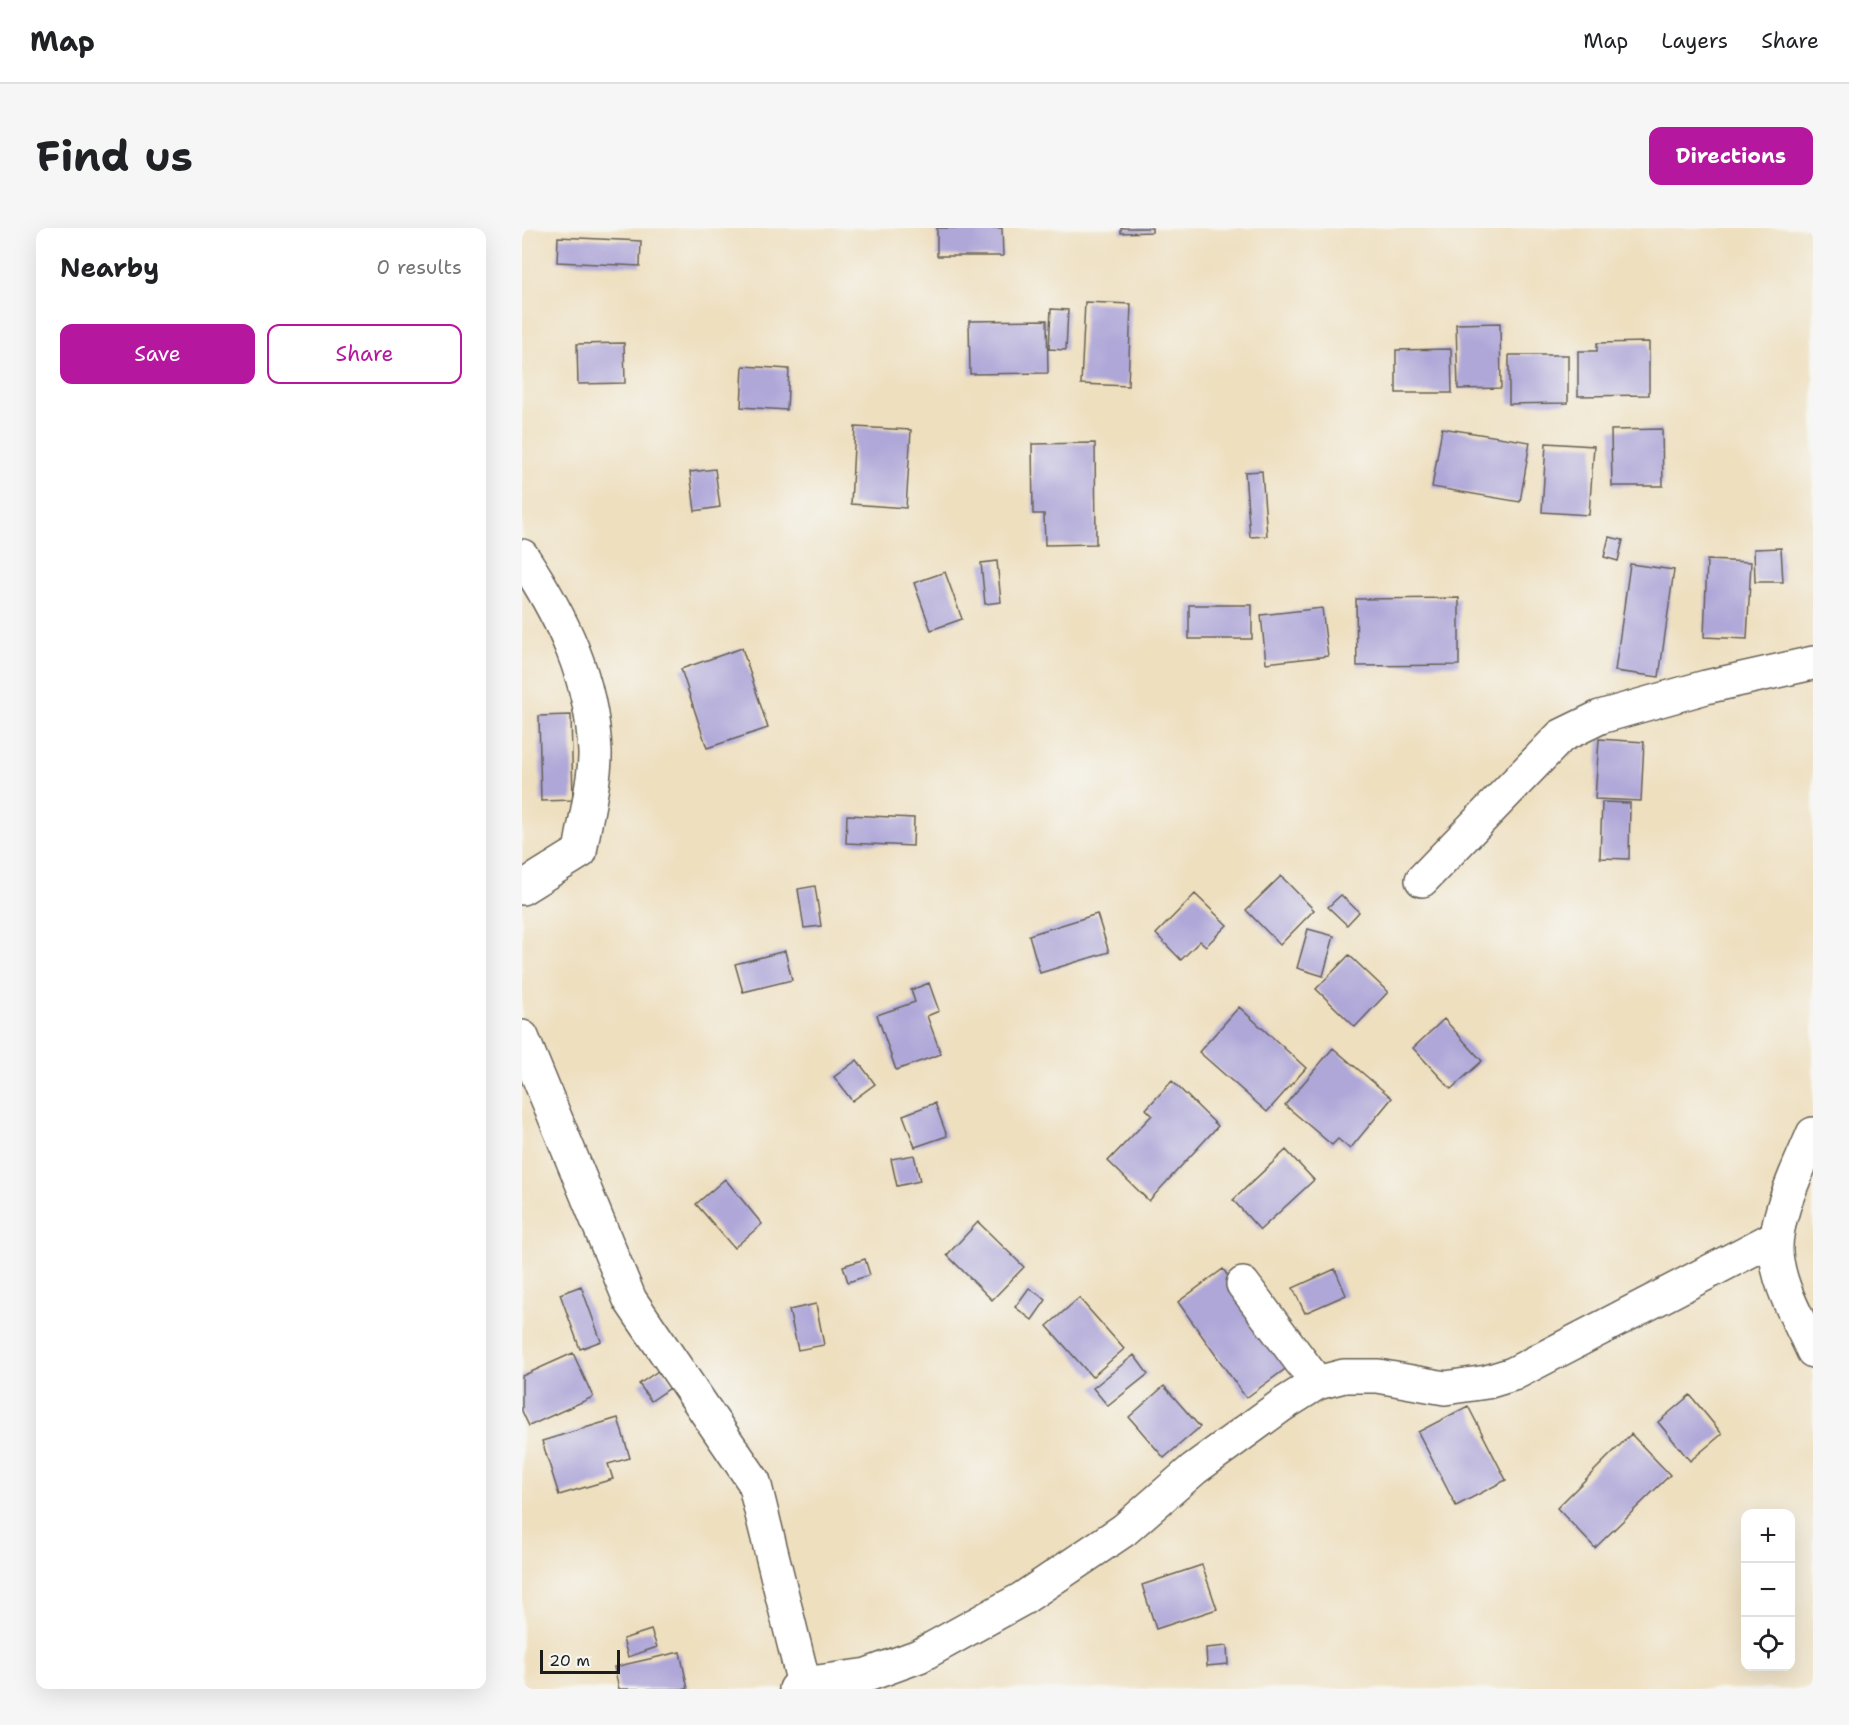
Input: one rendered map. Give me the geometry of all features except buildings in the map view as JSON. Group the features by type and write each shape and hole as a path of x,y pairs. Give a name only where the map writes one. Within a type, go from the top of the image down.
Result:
{"street":[{"path":"522,556 553,604 583,673 595,753 580,852 522,888"},
{"path":"1422,880 1561,736 1600,717 1706,687 1813,663"},
{"path":"522,1037 630,1300 754,1482 800,1686 867,1675 919,1656 1022,1599 1124,1530 1194,1469 1282,1405 1317,1383 1344,1376 1378,1376 1445,1388 1486,1382 1513,1374 1776,1237"},
{"path":"1813,1134 1776,1237 1776,1260 1784,1287 1813,1351"},
{"path":"1243,1284 1317,1383"}]}
